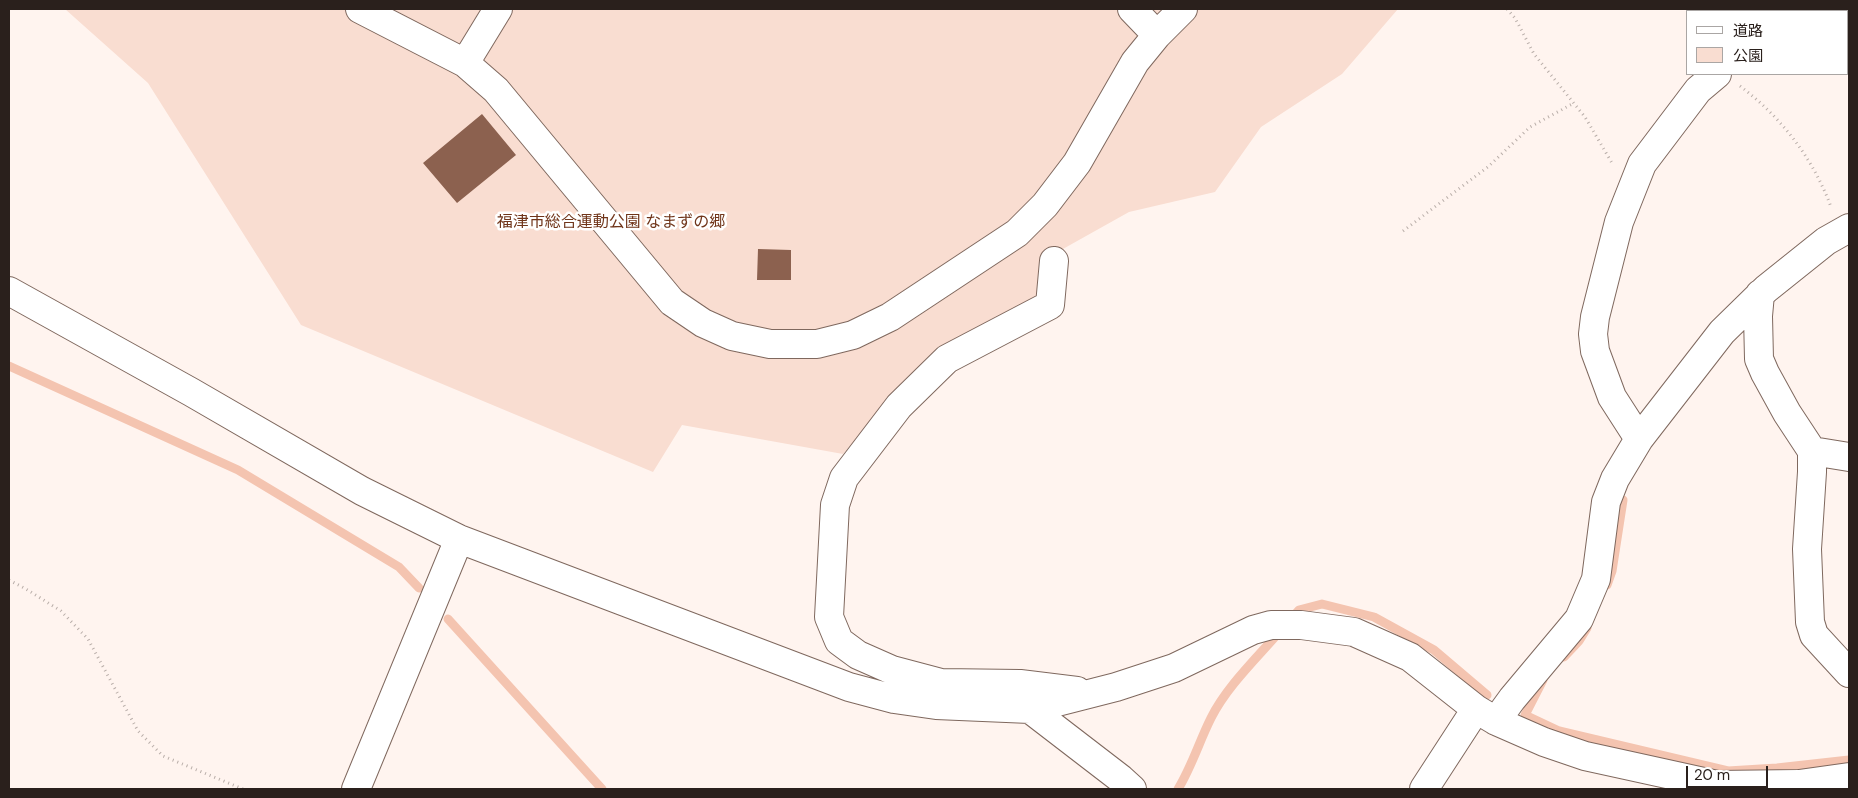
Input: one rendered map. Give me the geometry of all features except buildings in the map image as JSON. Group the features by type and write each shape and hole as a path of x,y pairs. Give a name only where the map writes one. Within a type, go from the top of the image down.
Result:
{"street":[{"path":"360,9 465,63 496,90 672,302 703,323 732,336 770,344 817,344 853,335 890,317 1017,233 1045,205 1076,163 1135,62 1157,35 1183,9"},
{"path":"465,63 498,9"},
{"path":"1132,9 1157,35"},
{"path":"1639,439 1612,396 1595,351 1593,334 1595,317 1620,222 1642,164 1698,90 1726,78"},
{"path":"1424,789 1486,715 1512,699 1579,618 1596,579 1606,502 1614,479 1639,439 1722,332 1760,294 1826,241 1847,230"},
{"path":"1054,261 1050,304 947,360 899,406 844,478 834,505 829,617 840,640 858,655 892,670 941,683 1020,684 1091,693"},
{"path":"9,291 191,392 362,491 459,539 849,687 894,699 936,705 1030,709 1116,687 1174,668 1253,630 1271,625 1301,625 1354,632 1410,658 1486,715 1544,742 1585,756 1717,785 1799,784 1849,777"},
{"path":"1760,294 1758,316 1759,358 1782,405 1812,450 1807,549 1810,622 1814,634 1849,673"},
{"path":"1812,450 1849,457"},
{"path":"356,789 459,539"},
{"path":"1030,709 1132,789"}],"path":[{"path":"1507,9 1516,18 1534,54 1585,117 1619,174 1636,178"},
{"path":"1726,78 1761,102 1790,133 1810,162 1833,214 1847,230"},
{"path":"1403,231 1489,166 1530,127 1574,103"},
{"path":"9,580 61,611 88,639 138,731 163,756 243,789"}],"green space":[{"name":"福津市総合運動公園 なまずの郷","path":"65,9 1398,9 1342,74 1261,127 1215,192 1129,212 1045,259 1042,294 949,345 903,386 843,454 682,425 653,472 301,325 148,83"}],"waterway":[{"path":"9,366 238,470 399,567 419,588"},
{"path":"1607,585 1612,571 1623,500"},
{"path":"1291,619 1299,610 1322,604 1374,617 1434,650 1487,695"},
{"path":"448,619 602,789"},
{"path":"1564,657 1579,641 1587,628"},
{"path":"1178,789 1211,718 1225,695 1281,630"},
{"path":"1543,680 1525,715 1559,731 1728,771 1849,760"}]}
